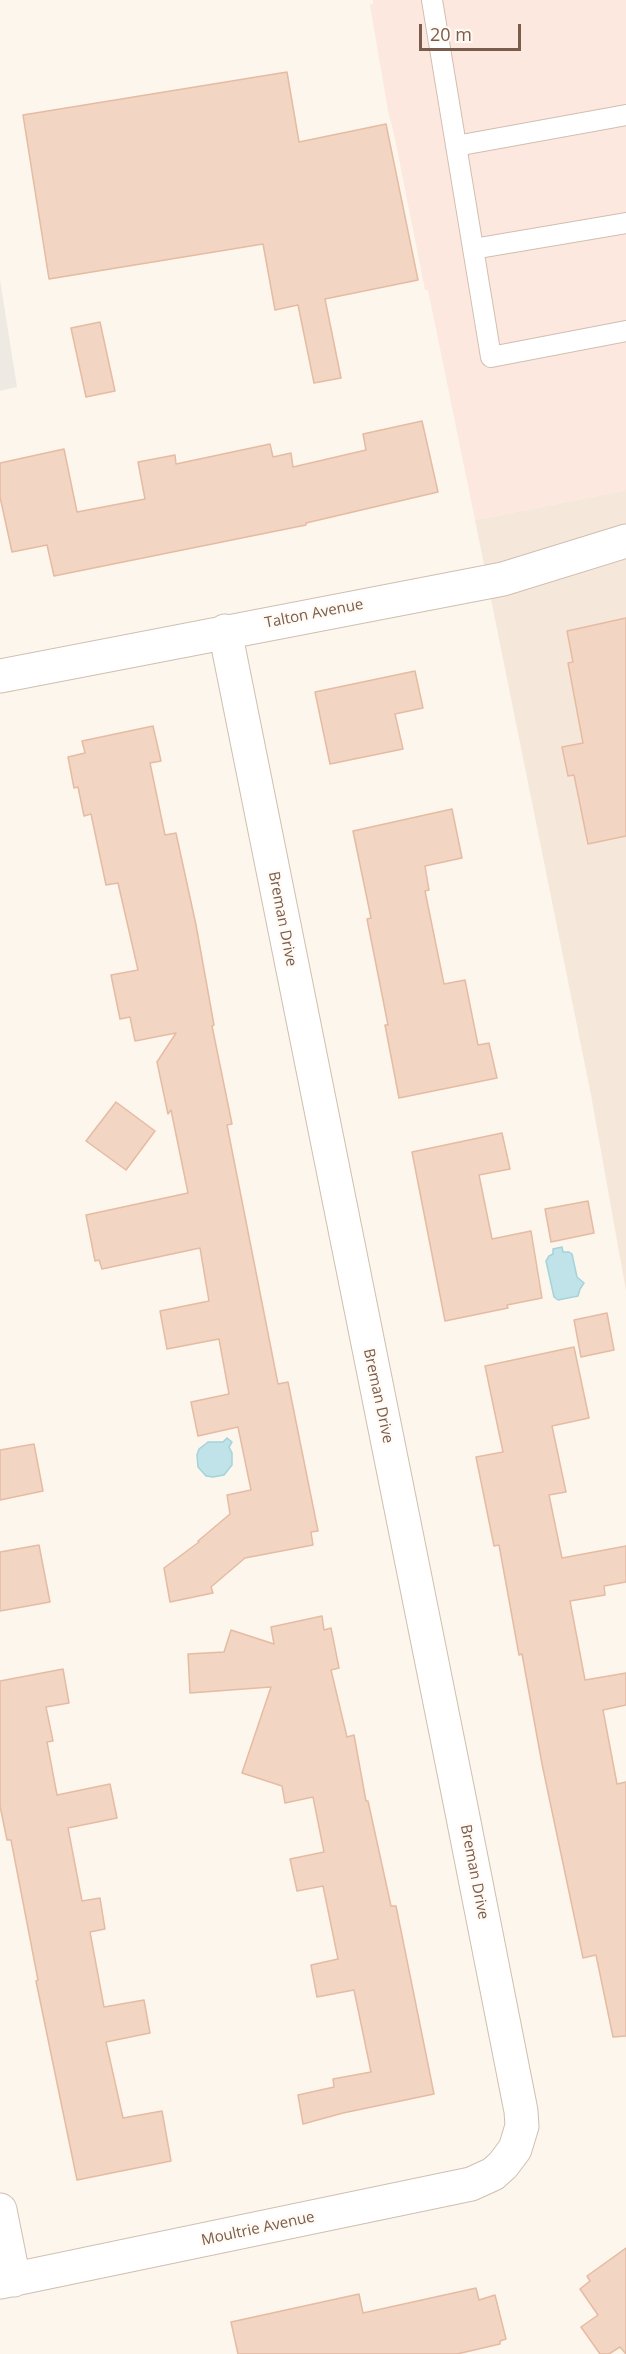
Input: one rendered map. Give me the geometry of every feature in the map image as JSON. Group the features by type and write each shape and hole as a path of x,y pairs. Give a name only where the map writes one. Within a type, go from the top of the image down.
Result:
{"street":[{"name":"Talton Avenue","path":"0,676 503,579 626,542"},
{"name":"Breman Drive","path":"225,631 521,2111 520,2138 509,2158"},
{"name":"Moultrie Avenue","path":"7,2281 471,2184 493,2174 509,2158"},
{"path":"0,2210 7,2281"}],"lane":[{"path":"432,0 491,357 626,331"},
{"path":"456,146 626,115"},
{"path":"473,249 626,223"}],"shaded area":[{"path":"373,0 626,0 626,490 475,520 428,290 425,290 388,111 370,5 373,4"},
{"path":"0,280 17,387 0,391"},
{"path":"626,490 626,1291 591,1095 475,520"}],"water":[{"path":"562,1247 563,1252 572,1254 577,1277 584,1283 578,1296 558,1300 554,1297 546,1261 553,1254 553,1249"},
{"path":"227,1438 232,1442 229,1447 232,1453 232,1465 224,1475 206,1476 198,1467 199,1449 208,1442 223,1442"}],"building":[{"path":"287,72 299,142 386,124 418,280 325,299 341,378 314,383 298,305 275,310 263,244 49,279 23,115"},
{"path":"100,322 115,391 86,397 71,328"},
{"path":"422,421 438,492 306,523 306,525 54,576 47,545 12,552 0,497 0,463 64,449 77,512 145,499 138,462 175,455 176,464 270,444 273,457 291,453 293,467 366,450 363,434"},
{"path":"626,618 626,836 588,844 574,775 568,776 562,747 583,743 568,663 573,662 567,631"},
{"path":"415,671 423,708 395,714 403,749 330,764 315,692"},
{"path":"153,726 161,761 150,763 165,835 176,833 196,925 214,1025 212,1026 232,1124 227,1125 278,1384 288,1382 318,1531 311,1532 313,1545 245,1558 211,1587 213,1593 170,1602 164,1568 199,1542 230,1514 227,1495 251,1490 238,1427 198,1436 191,1402 229,1394 219,1339 167,1349 160,1311 209,1301 200,1248 102,1269 99,1260 95,1261 86,1215 188,1193 171,1110 168,1114 157,1062 176,1033 135,1041 130,1017 120,1019 111,975 138,970 118,883 106,885 91,814 84,816 78,787 74,788 68,757 85,753 82,741"},
{"path":"452,809 462,858 425,866 429,890 425,891 444,984 465,980 478,1045 489,1043 497,1078 399,1098 385,1025 388,1025 367,919 371,918 353,831"},
{"path":"116,1102 155,1131 126,1170 86,1141"},
{"path":"502,1133 510,1169 479,1175 492,1239 531,1231 542,1298 507,1305 508,1308 445,1321 412,1152"},
{"path":"588,1201 594,1233 551,1242 545,1209"},
{"path":"607,1313 614,1350 581,1357 574,1320"},
{"path":"574,1347 589,1418 552,1426 566,1492 549,1495 562,1558 626,1546 626,1582 604,1586 605,1595 570,1601 585,1680 626,1673 626,1705 603,1710 617,1784 626,1782 626,2036 613,2037 596,1955 583,1958 542,1764 522,1654 519,1655 499,1545 494,1546 476,1457 503,1452 485,1366"},
{"path":"34,1444 43,1491 0,1500 0,1450"},
{"path":"39,1545 50,1602 0,1611 0,1552"},
{"path":"322,1616 324,1630 331,1628 339,1668 331,1670 347,1737 354,1735 366,1801 368,1801 391,1906 396,1906 434,2094 303,2124 298,2095 334,2087 333,2079 371,2072 354,1990 317,1997 311,1965 338,1959 323,1886 297,1891 290,1859 324,1852 313,1797 285,1803 282,1786 242,1773 271,1687 190,1693 188,1654 224,1652 231,1630 274,1644 271,1627"},
{"path":"63,1669 69,1703 46,1707 53,1741 47,1742 57,1795 110,1784 117,1818 68,1828 82,1901 100,1898 105,1929 90,1932 104,2007 144,2000 150,2033 106,2042 123,2118 162,2111 171,2161 77,2180 36,1981 38,1980 11,1840 7,1840 0,1806 0,1681"},
{"path":"626,2248 626,2354 620,2347 609,2354 600,2354 581,2327 598,2315 580,2289 590,2281 587,2276"},
{"path":"476,2288 479,2300 495,2295 506,2339 500,2341 500,2344 457,2354 238,2354 231,2322 359,2294 363,2313"}]}
